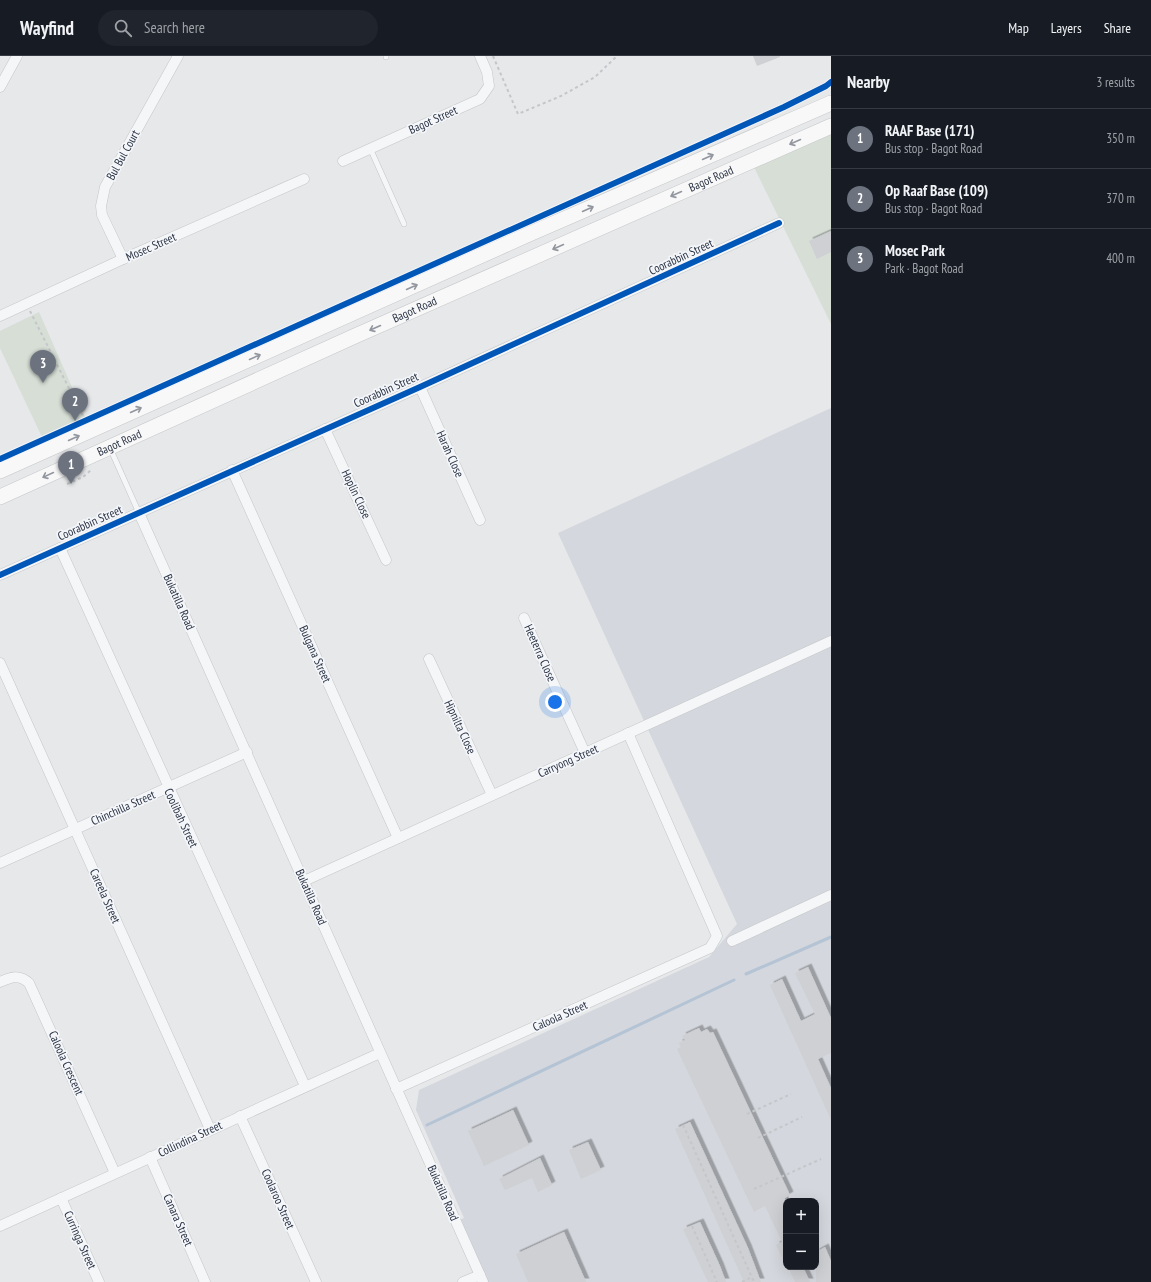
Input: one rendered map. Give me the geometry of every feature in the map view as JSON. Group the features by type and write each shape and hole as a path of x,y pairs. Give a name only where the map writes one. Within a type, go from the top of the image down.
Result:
{"main road":[{"name":"Bagot Road","path":"0,471 520,239 831,103"},
{"name":"Bagot Road","path":"0,497 831,126"}],"street":[{"path":"0,87 17,56"},
{"name":"Bul Bul Court","path":"123,259 102,215 102,198 106,187 178,56"},
{"name":"Bagot Street","path":"342,161 480,99 489,86 487,72 480,56"},
{"name":"Mosec Street","path":"0,316 27,305 123,259 304,179"},
{"name":"Coorabbin Street","path":"0,575 232,470 420,388 779,223"},
{"name":"Harah Close","path":"420,388 480,520"},
{"name":"Hoplin Close","path":"325,429 386,560"},
{"name":"Bulgana Street","path":"232,470 398,838"},
{"name":"Bukatilla Road","path":"139,513 481,1278"},
{"name":"Coolibah Street","path":"60,548 305,1086"},
{"name":"Heeterra Close","path":"524,618 586,753"},
{"name":"Carryong Street","path":"304,881 831,641"},
{"name":"Hipnilta Close","path":"429,659 492,795"},
{"name":"Careela Street","path":"0,663 210,1129"},
{"name":"Caloola Street","path":"396,1089 710,948 717,936 628,733"},
{"name":"Chinchilla Street","path":"0,863 247,752"},
{"path":"732,941 831,895"},
{"name":"Caloola Crescent","path":"0,982 16,976 25,979 29,983 115,1173"},
{"name":"Collindina Street","path":"0,1226 210,1129 380,1053"},
{"name":"Coolaroo Street","path":"240,1116 316,1282"},
{"name":"Canara Street","path":"150,1157 205,1282"},
{"name":"Curringa Street","path":"61,1198 99,1282"},
{"path":"463,1282 481,1278"}],"lane":[{"path":"370,148 404,224"},
{"path":"110,447 139,513"}],"path":[{"path":"493,56 518,114 561,96 595,77 617,56"},
{"path":"27,305 86,421"},
{"path":"79,424 92,418"},
{"path":"67,484 83,477 95,467"},
{"path":"747,1114 792,1094"},
{"path":"758,1138 802,1117"},
{"path":"682,1125 754,1282"},
{"path":"754,1189 821,1159"},
{"path":"692,1226 717,1282"},
{"path":"742,1282 752,1277"}],"shaded area":[{"path":"831,128 831,324 752,163"},
{"path":"39,312 75,394 82,399 86,410 84,414 86,418 42,437 0,348 0,331"},
{"path":"831,408 831,1282 477,1282 452,1225 464,1218 416,1110 419,1090 709,957 737,924 558,533"}],"building":[{"path":"753,56 780,56 780,57 757,66"},
{"path":"831,231 831,252 817,259 809,241"},
{"path":"808,967 831,1018 831,1053 818,1059 831,1088 831,1120 770,985 782,979 801,1021 815,1014 795,973"},
{"path":"699,1028 701,1032 707,1029 710,1033 713,1032 790,1195 783,1198 783,1260 776,1245 782,1242 765,1206 754,1212 677,1049 681,1047 679,1043 685,1040 682,1036"},
{"path":"513,1110 529,1145 484,1166 468,1131"},
{"path":"690,1122 748,1248 761,1282 744,1282 675,1129"},
{"path":"588,1142 601,1170 581,1179 569,1150"},
{"path":"540,1158 552,1185 538,1192 532,1178 505,1190 499,1179"},
{"path":"700,1222 726,1282 708,1282 683,1229"},
{"path":"564,1232 586,1282 528,1282 516,1254"},
{"path":"825,1247 831,1261 831,1282 816,1282 816,1270 819,1270 819,1250"},
{"path":"789,1270 804,1270 810,1282 795,1282"}],"waterway":[{"path":"746,974 831,937"},
{"path":"427,1125 734,980"}],"cycle path":[{"path":"0,459 784,107 831,82"},
{"path":"0,575 420,387 779,223"}],"place":[{"name":"Mosec Park","path":"43,383"},
{"name":"Op Raaf Base (109)","path":"75,421"},
{"name":"RAAF Base (171)","path":"71,484"}]}
